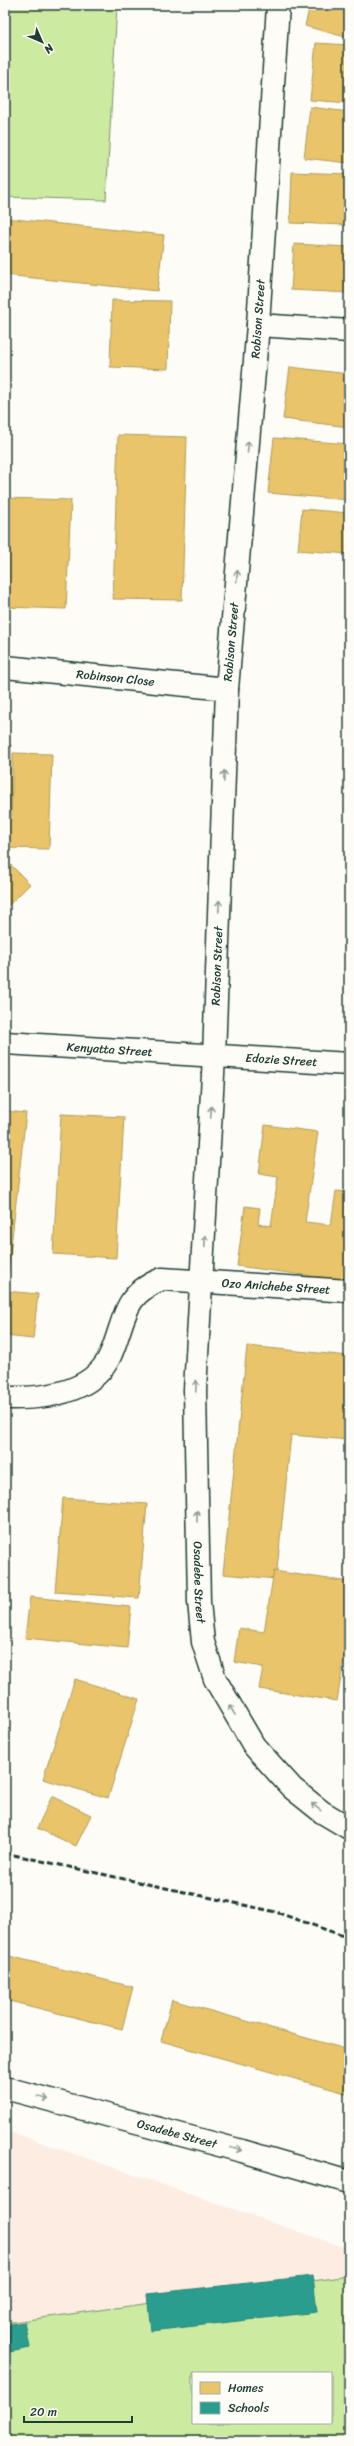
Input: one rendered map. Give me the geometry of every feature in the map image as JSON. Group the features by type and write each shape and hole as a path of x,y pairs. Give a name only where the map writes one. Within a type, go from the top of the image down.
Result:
{"main road":[{"name":"Robison Street","path":"203,1280 214,1057 227,689 258,325 278,5"},
{"path":"258,325 349,331"},
{"name":"Robinson Close","path":"5,667 227,689"},
{"name":"Kenyatta Street","path":"5,1043 214,1057"},
{"name":"Edozie Street","path":"214,1057 349,1064"},
{"name":"Ozo Anichebe Street","path":"5,1398 34,1399 80,1386 99,1371 109,1357 131,1298 148,1284 162,1279 203,1280 349,1291"},
{"name":"Osadebe Street","path":"203,1280 195,1390 199,1602 203,1642 215,1679 254,1746 292,1788 322,1812 349,1828"},
{"name":"Osadebe Street","path":"5,2088 242,2151 349,2182"}],"shaded area":[{"path":"5,2130 349,2249 349,2441 5,2441"}],"green space":[{"path":"5,5 117,5 106,200 5,197"},
{"path":"349,2276 349,2441 5,2441 5,2323"}],"building: Homes":[{"path":"310,5 349,5 349,38 305,26"},
{"path":"316,43 349,45 349,103 310,100"},
{"path":"310,107 349,112 349,163 304,158"},
{"path":"292,172 349,174 349,225 290,223"},
{"path":"5,218 164,235 157,291 5,275"},
{"path":"294,244 349,247 349,293 291,290"},
{"path":"112,300 170,301 168,369 110,367"},
{"path":"290,367 349,374 349,427 283,419"},
{"path":"118,435 187,437 182,600 113,599"},
{"path":"274,438 349,444 349,500 268,493"},
{"path":"5,498 71,500 66,609 5,607"},
{"path":"302,509 349,513 349,554 298,550"},
{"path":"5,745 11,745 10,813 5,813"},
{"path":"13,753 52,754 49,849 5,848 5,821 11,821"},
{"path":"5,859 30,884 5,909"},
{"path":"5,1111 26,1113 6,1291 38,1294 33,1339 5,1336"},
{"path":"61,1114 124,1117 116,1258 53,1254"},
{"path":"265,1125 318,1132 305,1222 331,1225 336,1191 349,1192 349,1281 237,1266 245,1206 260,1208 258,1224 271,1226 278,1177 259,1174"},
{"path":"247,1346 349,1356 349,1440 291,1435 276,1579 223,1574"},
{"path":"63,1498 147,1504 139,1598 55,1592"},
{"path":"274,1571 349,1582 349,1629 337,1701 259,1689 263,1667 234,1662 239,1628 264,1632"},
{"path":"30,1597 131,1607 127,1648 25,1638"},
{"path":"75,1679 139,1699 108,1798 43,1779"},
{"path":"52,1796 91,1815 76,1846 37,1828"},
{"path":"5,1955 133,1987 122,2029 5,2000"},
{"path":"172,2000 349,2050 349,2094 161,2041"}],"building: Schools":[{"path":"313,2276 317,2312 151,2331 147,2294"},
{"path":"25,2322 30,2348 5,2353 5,2325"}],"railway":[{"path":"5,1853 276,1912 349,1938"}]}
